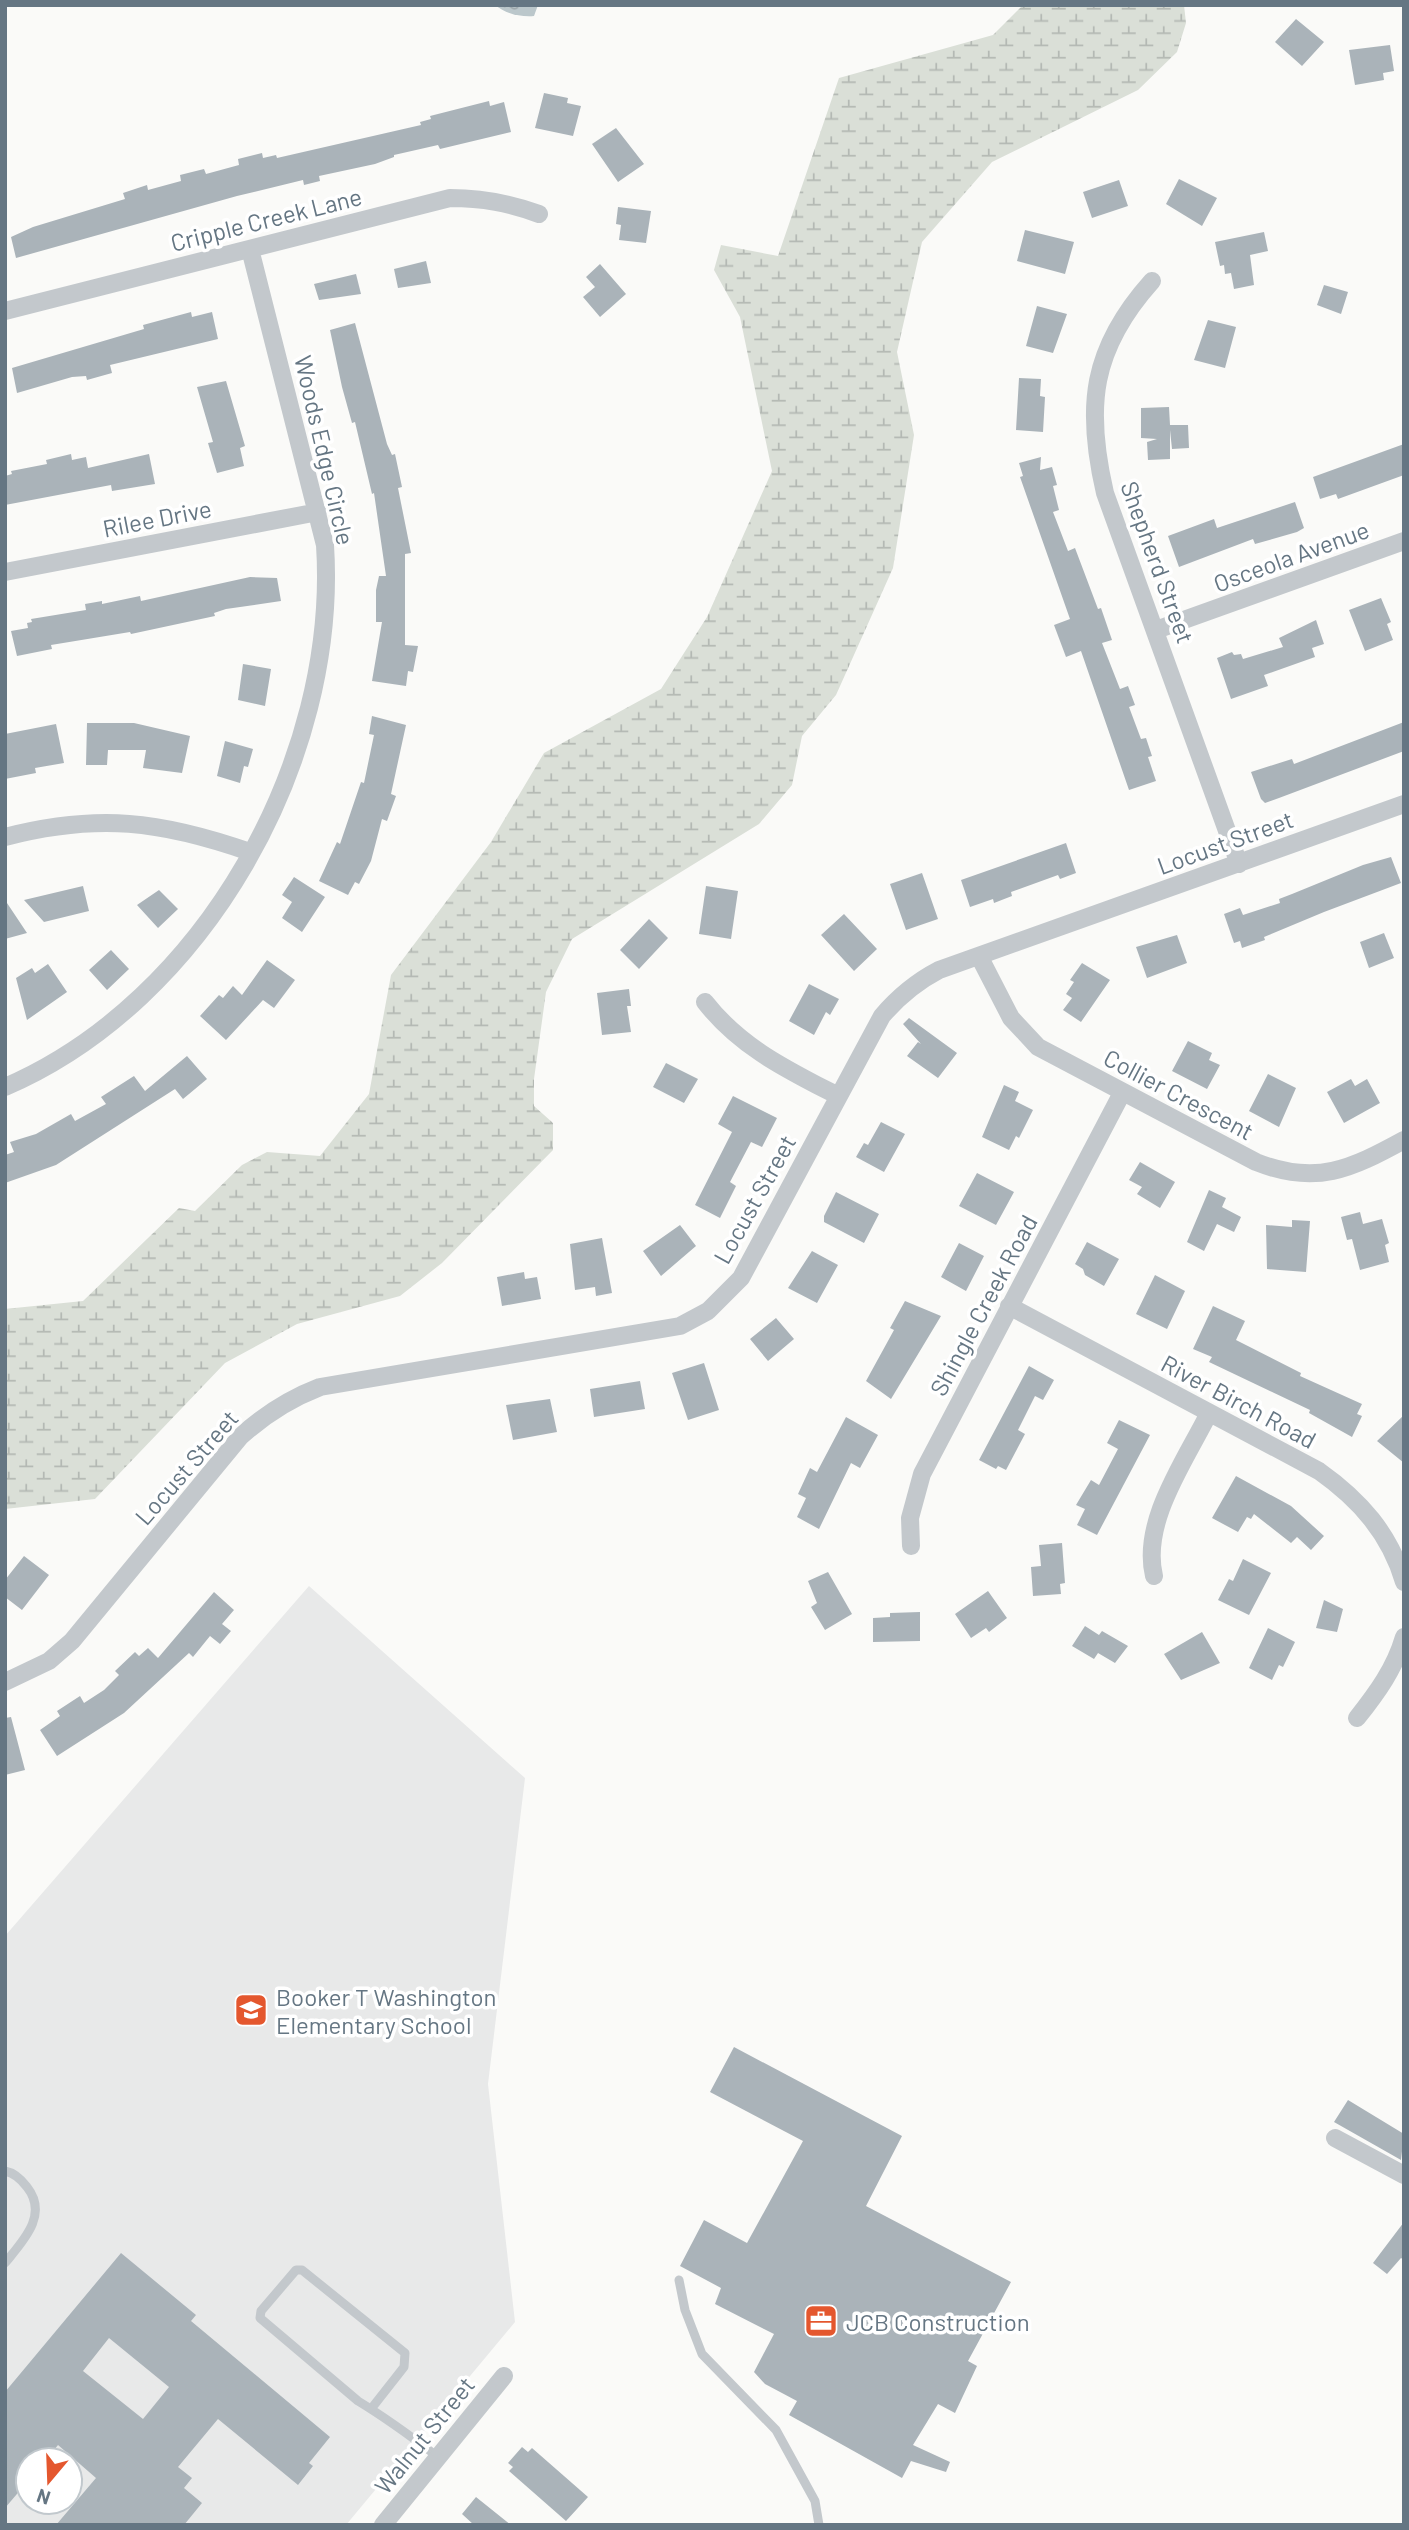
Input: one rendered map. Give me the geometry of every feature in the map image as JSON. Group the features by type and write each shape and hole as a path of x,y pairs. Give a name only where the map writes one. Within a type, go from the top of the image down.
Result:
{"street":[{"name":"Cripple Creek Lane","path":"5,311 450,198 490,200 539,214"},
{"name":"Woods Edge Circle","path":"5,1087 66,1056 113,1021 151,987 185,950 250,852 286,780 303,733 318,676 327,579 318,512 250,249"},
{"name":"Shepherd Street","path":"1152,281 1128,307 1113,333 1097,385 1093,416 1095,448 1105,493 1239,864"},
{"name":"Rilee Drive","path":"5,572 318,512"},
{"name":"Osceola Avenue","path":"1156,630 1404,541"},
{"name":"Locust Street","path":"5,1682 49,1661 72,1641 240,1437 262,1417 293,1398 320,1387 680,1326 708,1311 741,1278 871,1034 899,996 939,970 1404,804"},
{"path":"5,836 90,821 119,821 207,837 250,852"},
{"name":"Collier Crescent","path":"979,956 1021,1032 1038,1047 1122,1094 1256,1162 1294,1173 1335,1172 1359,1165 1404,1140"},
{"path":"705,1002 721,1023 760,1055 838,1096"},
{"name":"Shingle Creek Road","path":"911,1546 911,1518 922,1474 1122,1094"},
{"name":"River Birch Road","path":"1009,1306 1340,1486 1379,1528 1397,1559 1404,1582"},
{"path":"1154,1576 1150,1560 1155,1524 1209,1413"},
{"path":"1357,1718 1379,1689 1397,1658 1404,1637"},
{"path":"1335,2138 1404,2175"},
{"name":"Walnut Street","path":"383,2525 504,2376"}],"lane":[{"path":"5,2171 21,2179 32,2194 36,2213 33,2227 23,2244 5,2263"},
{"path":"371,2409 404,2367 405,2353 302,2270 296,2270 261,2311 260,2318 358,2401 438,2457"},
{"path":"679,2280 685,2310 702,2354 776,2430 815,2501 819,2525"}],"shaded area":[{"name":"Booker T Washington Elementary School","path":"309,1586 525,1778 488,2084 515,2322 346,2525 5,2525 5,1936"}],"green space":[{"path":"1023,5 1184,5 1186,23 1177,52 1138,90 992,162 922,242 897,352 914,435 893,568 836,695 802,736 792,785 759,824 572,939 546,992 534,1079 534,1106 553,1123 553,1150 442,1263 400,1296 297,1324 225,1363 95,1499 5,1509 5,1309 83,1301 179,1208 195,1211 242,1165 267,1152 320,1156 369,1094 391,975 491,842 544,753 661,689 707,617 772,471 740,317 714,270 721,245 778,256 839,78 993,35"}],"water":[{"path":"495,5 538,5 534,16 529,16 508,13"}],"building":[{"path":"1296,19 1324,42 1302,66 1275,42"},
{"path":"1390,45 1394,71 1383,73 1384,80 1355,85 1349,50"},
{"path":"544,93 568,98 567,103 581,106 573,136 535,128"},
{"path":"489,101 490,106 504,102 511,132 440,149 438,145 394,155 375,164 319,176 320,181 304,185 303,180 237,196 16,258 11,237 33,227 125,199 123,193 147,185 148,190 181,181 180,175 204,169 206,174 239,165 238,159 262,153 263,158 276,155 277,158 421,125 420,122 431,119 430,116"},
{"path":"616,128 644,164 618,182 592,144"},
{"path":"1179,179 1217,198 1202,226 1166,204"},
{"path":"1119,180 1128,206 1092,218 1083,192"},
{"path":"618,207 651,211 646,243 619,240 621,225 616,224"},
{"path":"1025,230 1074,242 1065,274 1017,261"},
{"path":"1264,232 1268,251 1250,255 1254,285 1234,289 1231,273 1225,274 1224,265 1220,266 1215,242"},
{"path":"426,261 431,283 398,288 394,269"},
{"path":"600,264 626,294 600,317 583,297 595,287 586,277"},
{"path":"356,274 361,294 319,300 314,284"},
{"path":"1324,285 1348,292 1341,314 1317,305"},
{"path":"1037,306 1067,314 1053,353 1026,346"},
{"path":"191,312 192,317 212,312 218,339 110,365 112,373 87,380 86,376 72,377 17,393 12,368 144,329 143,325"},
{"path":"1208,320 1236,327 1225,368 1194,360"},
{"path":"355,323 387,444 392,455 395,454 402,487 398,488 411,553 405,554 405,645 418,646 413,672 408,671 406,686 372,681 382,622 376,622 376,590 379,576 386,576 374,493 372,494 355,422 352,423 342,387 330,330"},
{"path":"1019,378 1041,379 1040,396 1045,397 1043,432 1016,430"},
{"path":"226,381 245,446 240,448 244,466 217,473 208,443 213,442 197,387"},
{"path":"1169,407 1170,425 1188,425 1189,448 1172,449 1170,430 1170,459 1148,460 1147,442 1157,439 1141,438 1141,408"},
{"path":"1404,444 1404,475 1338,499 1336,494 1320,499 1313,477"},
{"path":"71,454 72,460 86,457 88,468 149,454 155,484 112,491 111,485 5,505 5,476 12,474 11,471 47,464 46,460"},
{"path":"1041,457 1040,470 1052,467 1057,485 1053,486 1059,510 1053,512 1068,551 1075,548 1098,609 1101,608 1112,640 1102,643 1120,689 1128,686 1135,705 1129,707 1141,739 1146,738 1152,756 1148,757 1156,781 1129,790 1081,651 1066,657 1054,625 1070,619 1020,477 1023,476 1019,463"},
{"path":"1295,502 1304,528 1297,532 1255,544 1253,539 1179,567 1168,536 1214,519 1217,528"},
{"path":"250,577 277,578 281,601 226,609 214,613 215,616 131,634 130,632 51,645 52,649 17,656 11,631 28,628 27,623 32,622 31,619 86,610 85,604 102,601 102,604 140,596 141,601"},
{"path":"1381,598 1391,622 1387,624 1393,640 1365,651 1349,610"},
{"path":"1316,620 1324,644 1312,648 1315,657 1264,675 1268,686 1231,699 1217,658 1232,652 1234,655 1241,654 1243,659 1283,647 1279,638"},
{"path":"243,664 271,669 265,706 238,700"},
{"path":"372,716 406,725 391,794 396,796 387,821 382,819 371,861 359,884 355,882 348,895 319,881 337,842 340,844 361,782 364,783 374,735 369,734"},
{"path":"1404,722 1404,751 1265,803 1261,799 1251,772 1292,759 1294,764"},
{"path":"87,723 134,723 190,736 182,773 143,768 146,750 108,750 107,765 86,765"},
{"path":"56,724 64,763 35,768 36,773 5,779 5,734"},
{"path":"225,741 253,749 248,767 244,766 240,783 217,776"},
{"path":"1066,843 1076,873 1060,879 1058,875 1011,892 1012,896 994,903 993,899 970,907 961,880"},
{"path":"1391,857 1401,883 1264,937 1265,940 1242,948 1240,941 1234,943 1224,914 1240,908 1243,915 1280,903 1279,899 1363,865"},
{"path":"922,873 938,919 906,930 890,884"},
{"path":"294,877 325,897 302,932 282,918 292,902 282,895"},
{"path":"83,886 89,911 44,922 24,900"},
{"path":"706,886 738,891 731,939 699,934"},
{"path":"159,890 178,909 158,928 137,905"},
{"path":"5,900 27,933 5,939"},
{"path":"844,914 877,949 854,971 821,935"},
{"path":"649,919 668,938 639,969 620,950"},
{"path":"1384,933 1394,958 1369,968 1360,942"},
{"path":"1177,935 1187,963 1147,978 1136,947"},
{"path":"111,950 129,969 107,990 89,970"},
{"path":"267,960 295,980 274,1008 263,1000 226,1040 200,1016 219,995 223,998 233,986 242,995"},
{"path":"1082,963 1110,980 1081,1022 1063,1010 1072,998 1066,994 1074,982 1070,980"},
{"path":"48,964 67,992 27,1020 16,978 32,968 35,973"},
{"path":"809,984 839,999 830,1015 826,1012 814,1035 789,1021"},
{"path":"629,989 631,1006 627,1006 631,1032 602,1035 597,993"},
{"path":"909,1018 957,1053 938,1078 907,1056 918,1042 921,1044 903,1024"},
{"path":"1188,1041 1212,1053 1209,1060 1220,1065 1207,1089 1172,1071"},
{"path":"187,1056 207,1079 183,1099 175,1089 56,1165 5,1183 5,1155 14,1152 10,1142 36,1134 71,1114 75,1121 106,1104 101,1097 134,1076 145,1091"},
{"path":"666,1063 698,1079 684,1103 653,1087"},
{"path":"1268,1074 1296,1088 1279,1127 1249,1111"},
{"path":"1351,1079 1355,1086 1367,1079 1380,1103 1344,1123 1327,1092"},
{"path":"1004,1085 1019,1092 1015,1101 1033,1110 1019,1138 1016,1136 1009,1150 982,1137"},
{"path":"733,1096 777,1118 762,1147 751,1142 730,1182 736,1186 720,1218 695,1205 732,1132 718,1124"},
{"path":"881,1122 905,1134 884,1172 856,1157 864,1143 868,1145"},
{"path":"1140,1162 1175,1182 1160,1208 1137,1194 1142,1187 1129,1180"},
{"path":"977,1173 1014,1192 996,1225 959,1206"},
{"path":"1209,1190 1226,1198 1222,1207 1241,1217 1234,1232 1217,1224 1204,1251 1187,1242"},
{"path":"836,1192 879,1214 864,1243 824,1222 824,1216"},
{"path":"1360,1212 1363,1224 1382,1219 1389,1243 1385,1245 1389,1262 1360,1270 1352,1239 1347,1240 1341,1217"},
{"path":"1292,1220 1310,1221 1306,1272 1267,1269 1266,1225 1292,1227"},
{"path":"680,1225 696,1246 661,1276 643,1251"},
{"path":"602,1238 612,1293 596,1296 595,1287 575,1290 570,1244"},
{"path":"1087,1242 1119,1259 1104,1286 1085,1275 1083,1269 1075,1264"},
{"path":"959,1243 984,1256 966,1291 941,1277"},
{"path":"812,1251 838,1265 817,1303 788,1288"},
{"path":"524,1272 525,1279 537,1277 541,1299 502,1306 497,1277"},
{"path":"1155,1275 1185,1291 1167,1329 1136,1314"},
{"path":"905,1301 941,1316 891,1399 866,1381 894,1330 890,1328"},
{"path":"1213,1306 1245,1321 1236,1340 1301,1373 1300,1376 1362,1404 1357,1414 1362,1416 1352,1437 1309,1413 1310,1410 1209,1362 1212,1357 1193,1349"},
{"path":"776,1318 794,1339 768,1361 750,1339"},
{"path":"704,1363 719,1410 688,1420 672,1373"},
{"path":"1029,1366 1054,1380 1043,1400 1035,1396 1018,1430 1025,1434 1006,1470 998,1466 996,1469 979,1460"},
{"path":"640,1381 645,1409 594,1417 590,1389"},
{"path":"550,1399 557,1432 513,1440 506,1405"},
{"path":"1404,1415 1404,1463 1377,1441"},
{"path":"846,1417 878,1435 860,1468 851,1463 819,1529 797,1517 806,1498 798,1494 810,1468 817,1472"},
{"path":"1119,1420 1150,1435 1097,1535 1077,1525 1085,1509 1076,1505 1091,1480 1099,1485 1118,1449 1107,1443"},
{"path":"1236,1476 1291,1506 1324,1536 1311,1550 1297,1537 1291,1543 1254,1514 1251,1519 1247,1517 1238,1532 1212,1518"},
{"path":"1062,1543 1065,1583 1060,1584 1061,1594 1033,1596 1031,1567 1041,1566 1039,1545"},
{"path":"24,1556 49,1575 22,1610 5,1597 5,1580"},
{"path":"1243,1559 1271,1573 1249,1615 1218,1600 1229,1579 1233,1581"},
{"path":"828,1572 852,1614 825,1630 811,1607 817,1603 808,1581"},
{"path":"988,1591 1007,1618 989,1632 986,1628 971,1638 955,1614"},
{"path":"214,1592 234,1610 222,1624 231,1631 220,1644 210,1636 193,1657 189,1653 124,1713 57,1756 40,1730 60,1716 57,1711 80,1696 84,1703 104,1690 119,1675 115,1671 135,1652 139,1656 148,1648 158,1658"},
{"path":"1324,1600 1343,1609 1337,1632 1316,1628"},
{"path":"920,1612 920,1641 873,1642 873,1618 890,1617 890,1613"},
{"path":"1085,1626 1099,1635 1102,1631 1128,1646 1115,1663 1098,1653 1094,1659 1072,1646"},
{"path":"1268,1628 1295,1642 1283,1667 1279,1665 1272,1680 1249,1668"},
{"path":"1202,1632 1220,1663 1181,1680 1164,1654"},
{"path":"11,1717 25,1770 5,1775 5,1718"},
{"name":"JCB Construction","path":"734,2047 902,2136 866,2206 1011,2282 968,2361 977,2366 955,2413 938,2404 913,2445 950,2462 946,2472 911,2461 902,2478 789,2415 797,2401 765,2384 754,2372 774,2334 715,2304 721,2288 680,2266 704,2220 747,2243 803,2141 710,2092"},
{"path":"1348,2100 1404,2134 1401,2160 1334,2122"},
{"path":"1404,2222 1404,2260 1401,2258 1387,2274 1373,2263"},
{"path":"121,2253 196,2315 191,2321 330,2437 309,2463 313,2466 298,2485 218,2419 178,2467 192,2478 184,2488 202,2503 184,2525 56,2525 64,2516 84,2516 84,2492 96,2478 84,2468 84,2446 14,2446 14,2497 5,2508 5,2392","holes":["109,2338 169,2387 143,2419 83,2371"]},
{"path":"522,2447 528,2452 532,2448 588,2497 566,2521 509,2471 513,2467 508,2463"},
{"path":"476,2497 511,2525 474,2525 462,2514"}],"place":[{"name":"Booker T Washington Elementary School","path":"251,2010"},
{"name":"JCB Construction","path":"821,2321"}]}
